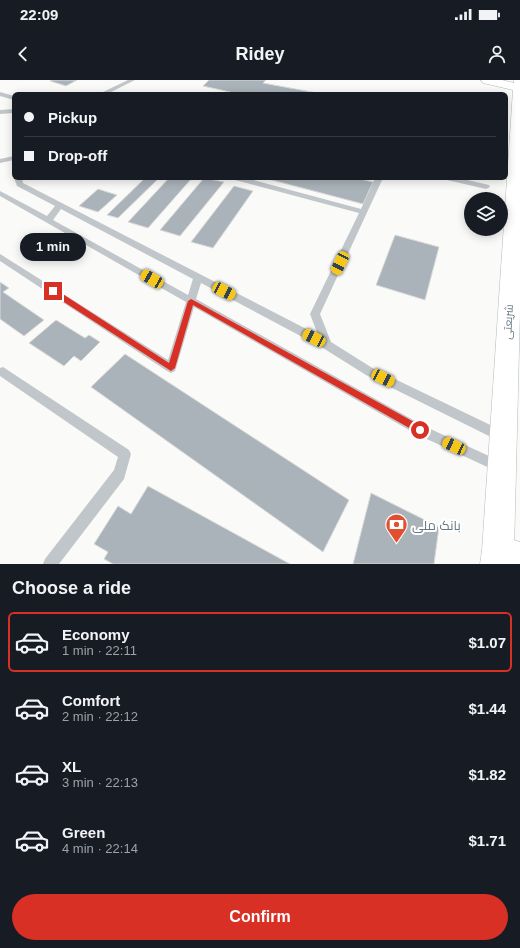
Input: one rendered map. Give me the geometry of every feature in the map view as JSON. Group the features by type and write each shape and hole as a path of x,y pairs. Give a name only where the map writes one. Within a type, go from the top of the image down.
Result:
{"main road":[{"path":"487,80 519,84"},
{"name":"شریعتی","path":"504,558 501,468 519,84"}],"lane":[{"path":"106,92 132,80"},
{"path":"0,94 12,97"},
{"path":"0,112 12,111"},
{"path":"0,162 12,159"},
{"path":"19,180 20,184 327,345 370,372 503,437"},
{"path":"245,180 364,212"},
{"path":"327,345 315,314 378,180"},
{"path":"458,180 486,187"},
{"path":"0,194 420,430 501,468"},
{"path":"48,221 60,205"},
{"path":"0,257 171,368 198,277"},
{"path":"1,373 125,454 118,474 50,564"}],"building":[{"path":"77,80 66,86 50,81"},
{"path":"209,80 266,80 263,83 312,92 230,92 203,86"},
{"path":"143,180 157,180 118,218 107,215"},
{"path":"167,180 190,180 148,228 128,222"},
{"path":"202,180 224,182 180,236 160,230"},
{"path":"272,180 364,180 373,182 363,204"},
{"path":"234,186 253,191 213,248 191,242"},
{"path":"98,189 117,195 98,212 79,206"},
{"path":"395,235 439,247 425,300 376,285"},
{"path":"0,282 9,288 3,292 44,320 24,336 0,319"},
{"path":"56,320 85,338 89,335 100,342 81,361 74,356 64,366 29,343"},
{"path":"125,354 349,500 323,552 91,387"},
{"path":"148,486 290,564 113,564 104,559 108,552 94,544 118,506 131,514"},
{"name":"بانک ملی","path":"371,493 439,527 434,564 353,564"}],"place":[{"name":"بانک ملی","path":"397,544"}],"route":[{"path":"53,291 171,368 191,301 420,430"}]}
